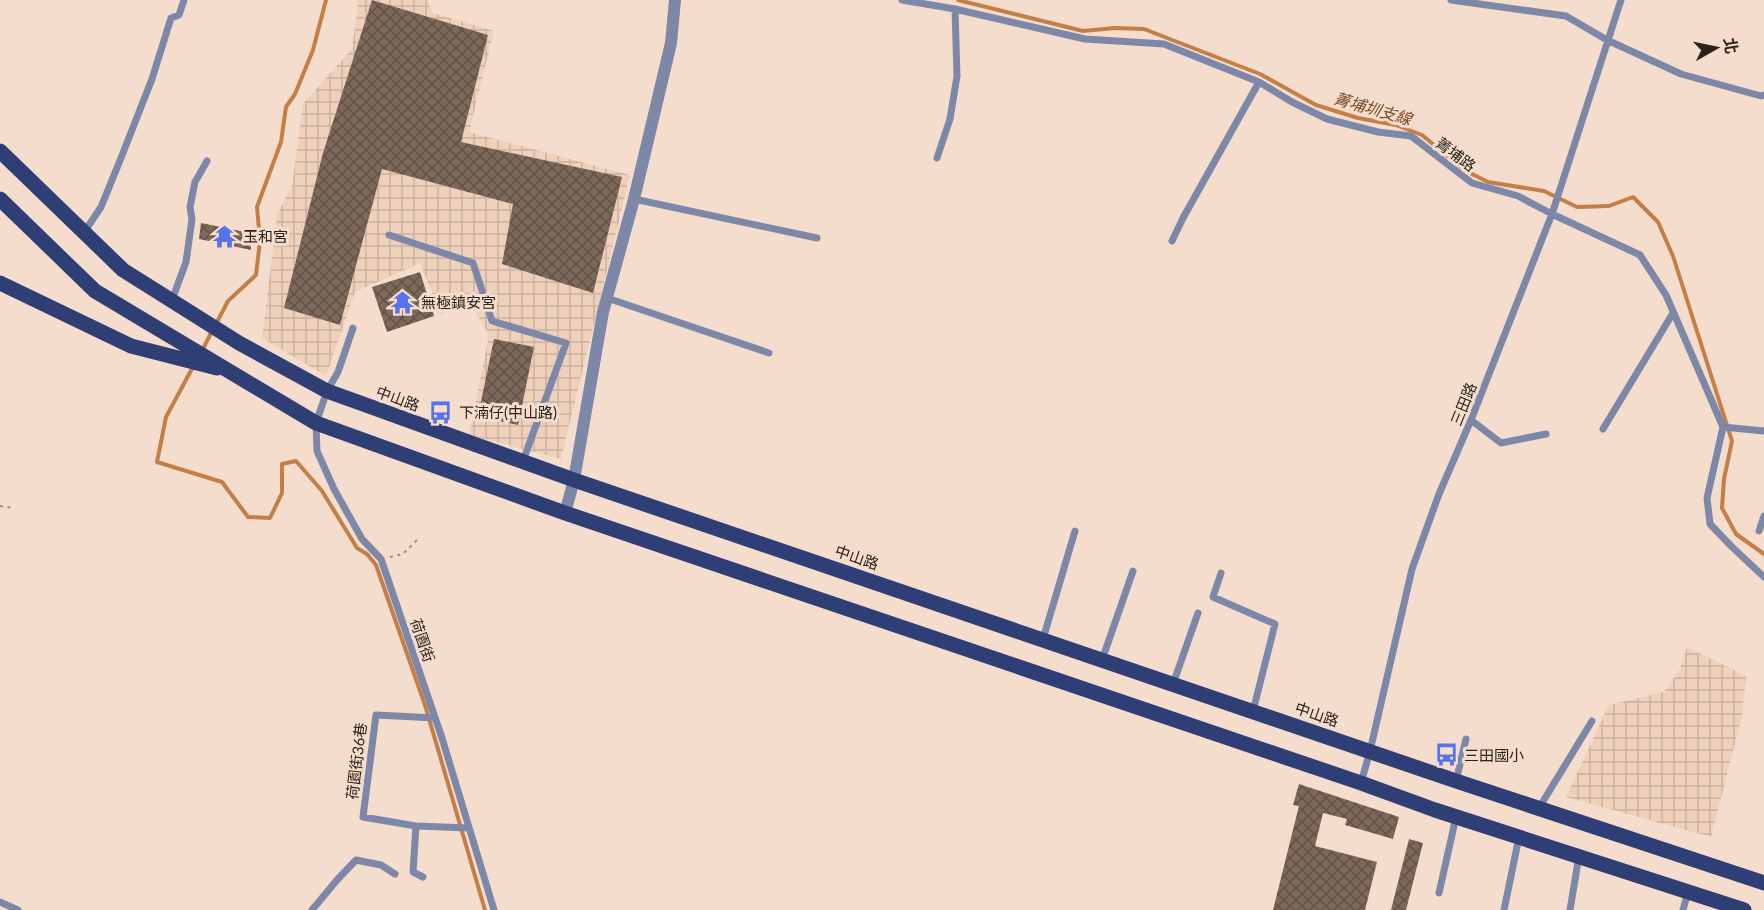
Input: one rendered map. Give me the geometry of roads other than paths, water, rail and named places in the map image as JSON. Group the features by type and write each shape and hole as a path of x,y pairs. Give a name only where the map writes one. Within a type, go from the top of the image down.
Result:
{"main road":[{"name":"中山路","path":"0,151 123,270 239,343 327,391 574,480 1456,781 1764,883"},
{"path":"0,199 95,291 316,423 565,513 1456,817 1744,910"},
{"path":"0,283 131,346 233,373"}],"street":[{"path":"565,513 574,480 607,298 672,43 675,0"}],"lane":[{"path":"85,232 101,207 152,79 171,18 179,15 184,0"},
{"name":"菁埔路","path":"902,0 956,9 1085,39 1164,44 1259,82 1327,119 1378,132 1411,136 1472,183 1518,196 1640,255 1666,295 1723,427"},
{"path":"1451,0 1566,16 1607,40 1681,74 1761,96 1764,94"},
{"name":"三田路","path":"1361,783 1371,751 1412,569 1439,494 1472,420 1552,214 1621,0"},
{"path":"937,158 950,119 957,76 956,9"},
{"path":"1172,241 1259,82"},
{"path":"172,300 186,262 192,219 190,207 195,182 207,161"},
{"path":"634,198 817,238"},
{"path":"389,235 472,263 492,321 566,343 523,461"},
{"path":"607,298 769,352"},
{"path":"1603,429 1673,313"},
{"name":"荷園街","path":"353,328 338,372 327,391 316,423 317,451 334,489 362,539 381,559 435,718 494,910"},
{"path":"1472,420 1501,443 1546,434"},
{"path":"1764,431 1723,427 1707,498 1710,524 1764,577"},
{"path":"1758,531 1764,516"},
{"path":"1043,639 1075,531"},
{"path":"1102,660 1133,572"},
{"path":"1221,573 1213,597 1275,624 1253,711"},
{"path":"1173,684 1198,613"},
{"name":"荷園街36巷","path":"435,718 376,715 363,817 416,826 469,828"},
{"path":"1539,808 1592,721"},
{"path":"1456,781 1466,739"},
{"path":"1439,893 1456,817"},
{"path":"416,826 413,872 423,877"},
{"path":"1503,910 1519,837"},
{"path":"1570,910 1579,856"},
{"path":"312,910 356,860 381,865 395,874"},
{"path":"1683,910 1688,892"},
{"path":"0,902 18,910"}],"waterway":[{"path":"216,324 228,301 256,275 260,241 257,207 281,142 286,107 295,94 313,50 326,0"},
{"name":"菁埔圳支線","path":"958,0 1083,31 1115,28 1144,29 1260,74 1316,105 1358,118 1396,125 1422,135 1466,171 1488,182 1544,191 1577,207 1609,206 1633,197 1658,222 1673,256 1732,441 1724,479 1722,508 1736,534 1764,554"},
{"path":"202,351 212,331"},
{"path":"194,365 166,417 157,462 222,482 248,517 270,518 282,493 282,464 296,461 322,491 357,548 367,554 376,565 425,705 485,910"}],"place":[{"name":"玉和宮","path":"225,236"},
{"name":"無極鎮安宮","path":"403,302"},
{"name":"下湳仔(中山路)","path":"441,412"},
{"name":"三田國小","path":"1446,755"}]}
